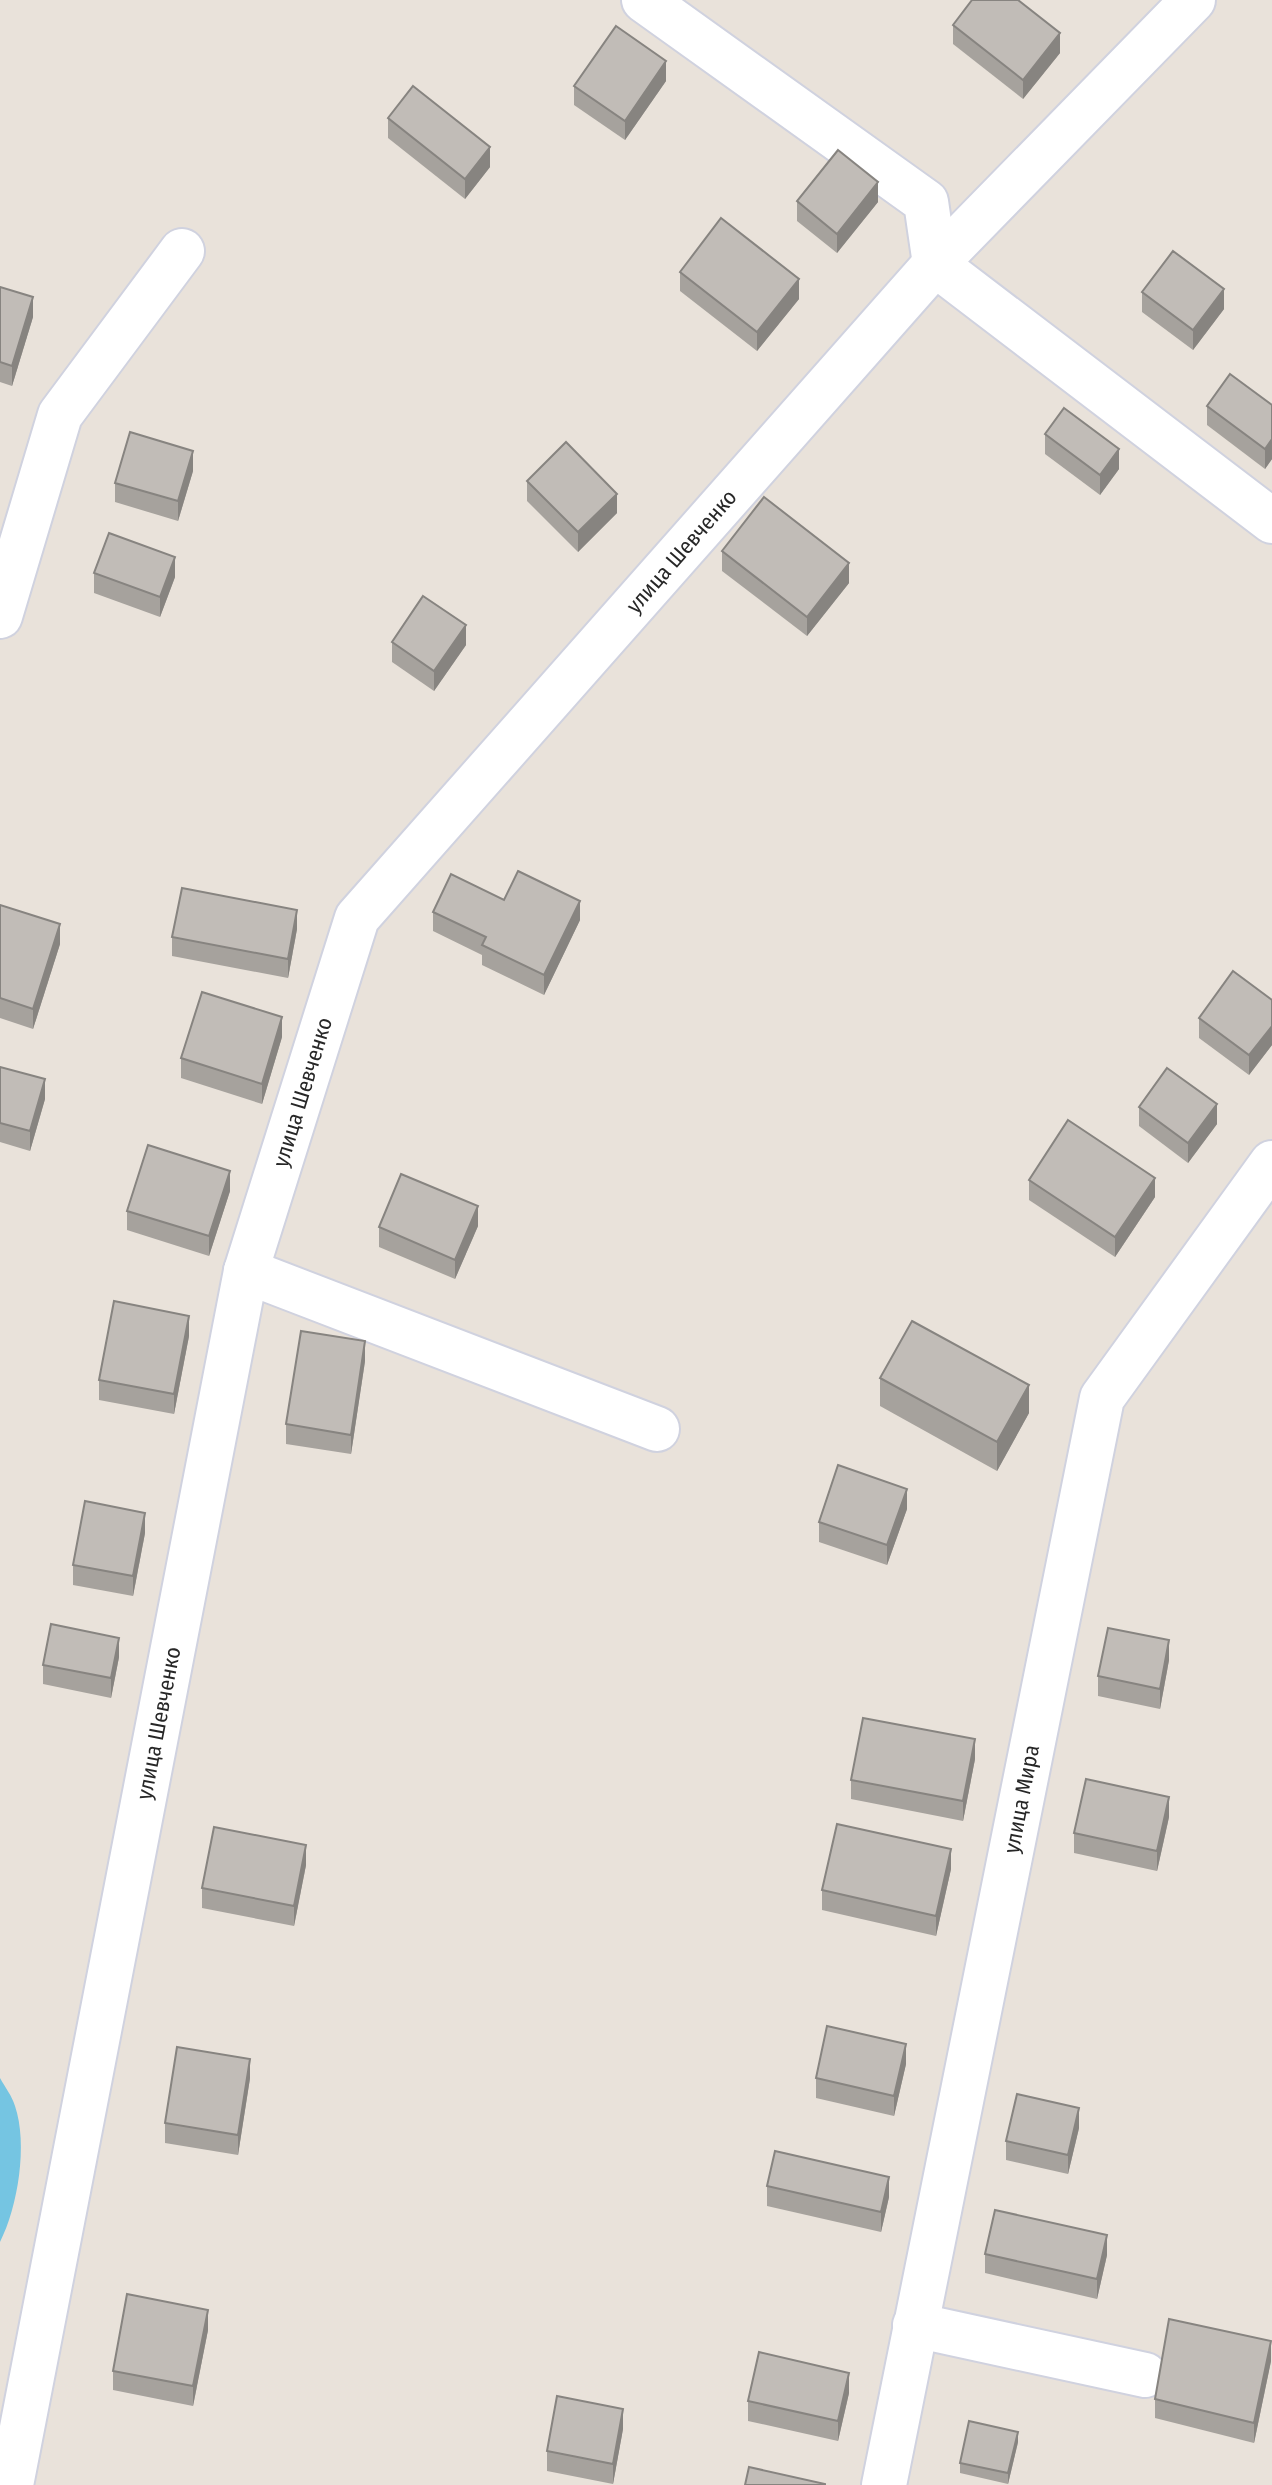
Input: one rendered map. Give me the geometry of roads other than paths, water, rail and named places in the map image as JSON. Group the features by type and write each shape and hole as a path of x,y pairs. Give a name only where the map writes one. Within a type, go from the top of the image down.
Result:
{"street":[{"path":"644,0 926,202 935,264 1272,521"},
{"name":"улица Шевченко","path":"11,2485 246,1271 357,918 935,264 1193,0"},
{"path":"0,616 60,415 182,251"},
{"name":"улица Мира","path":"884,2485 1102,1398 1272,1163"},
{"path":"246,1271 657,1429"},
{"path":"915,2325 1145,2375"}],"water":[{"path":"0,2078 15,2106 19,2121 21,2157 12,2211 0,2242"}]}
